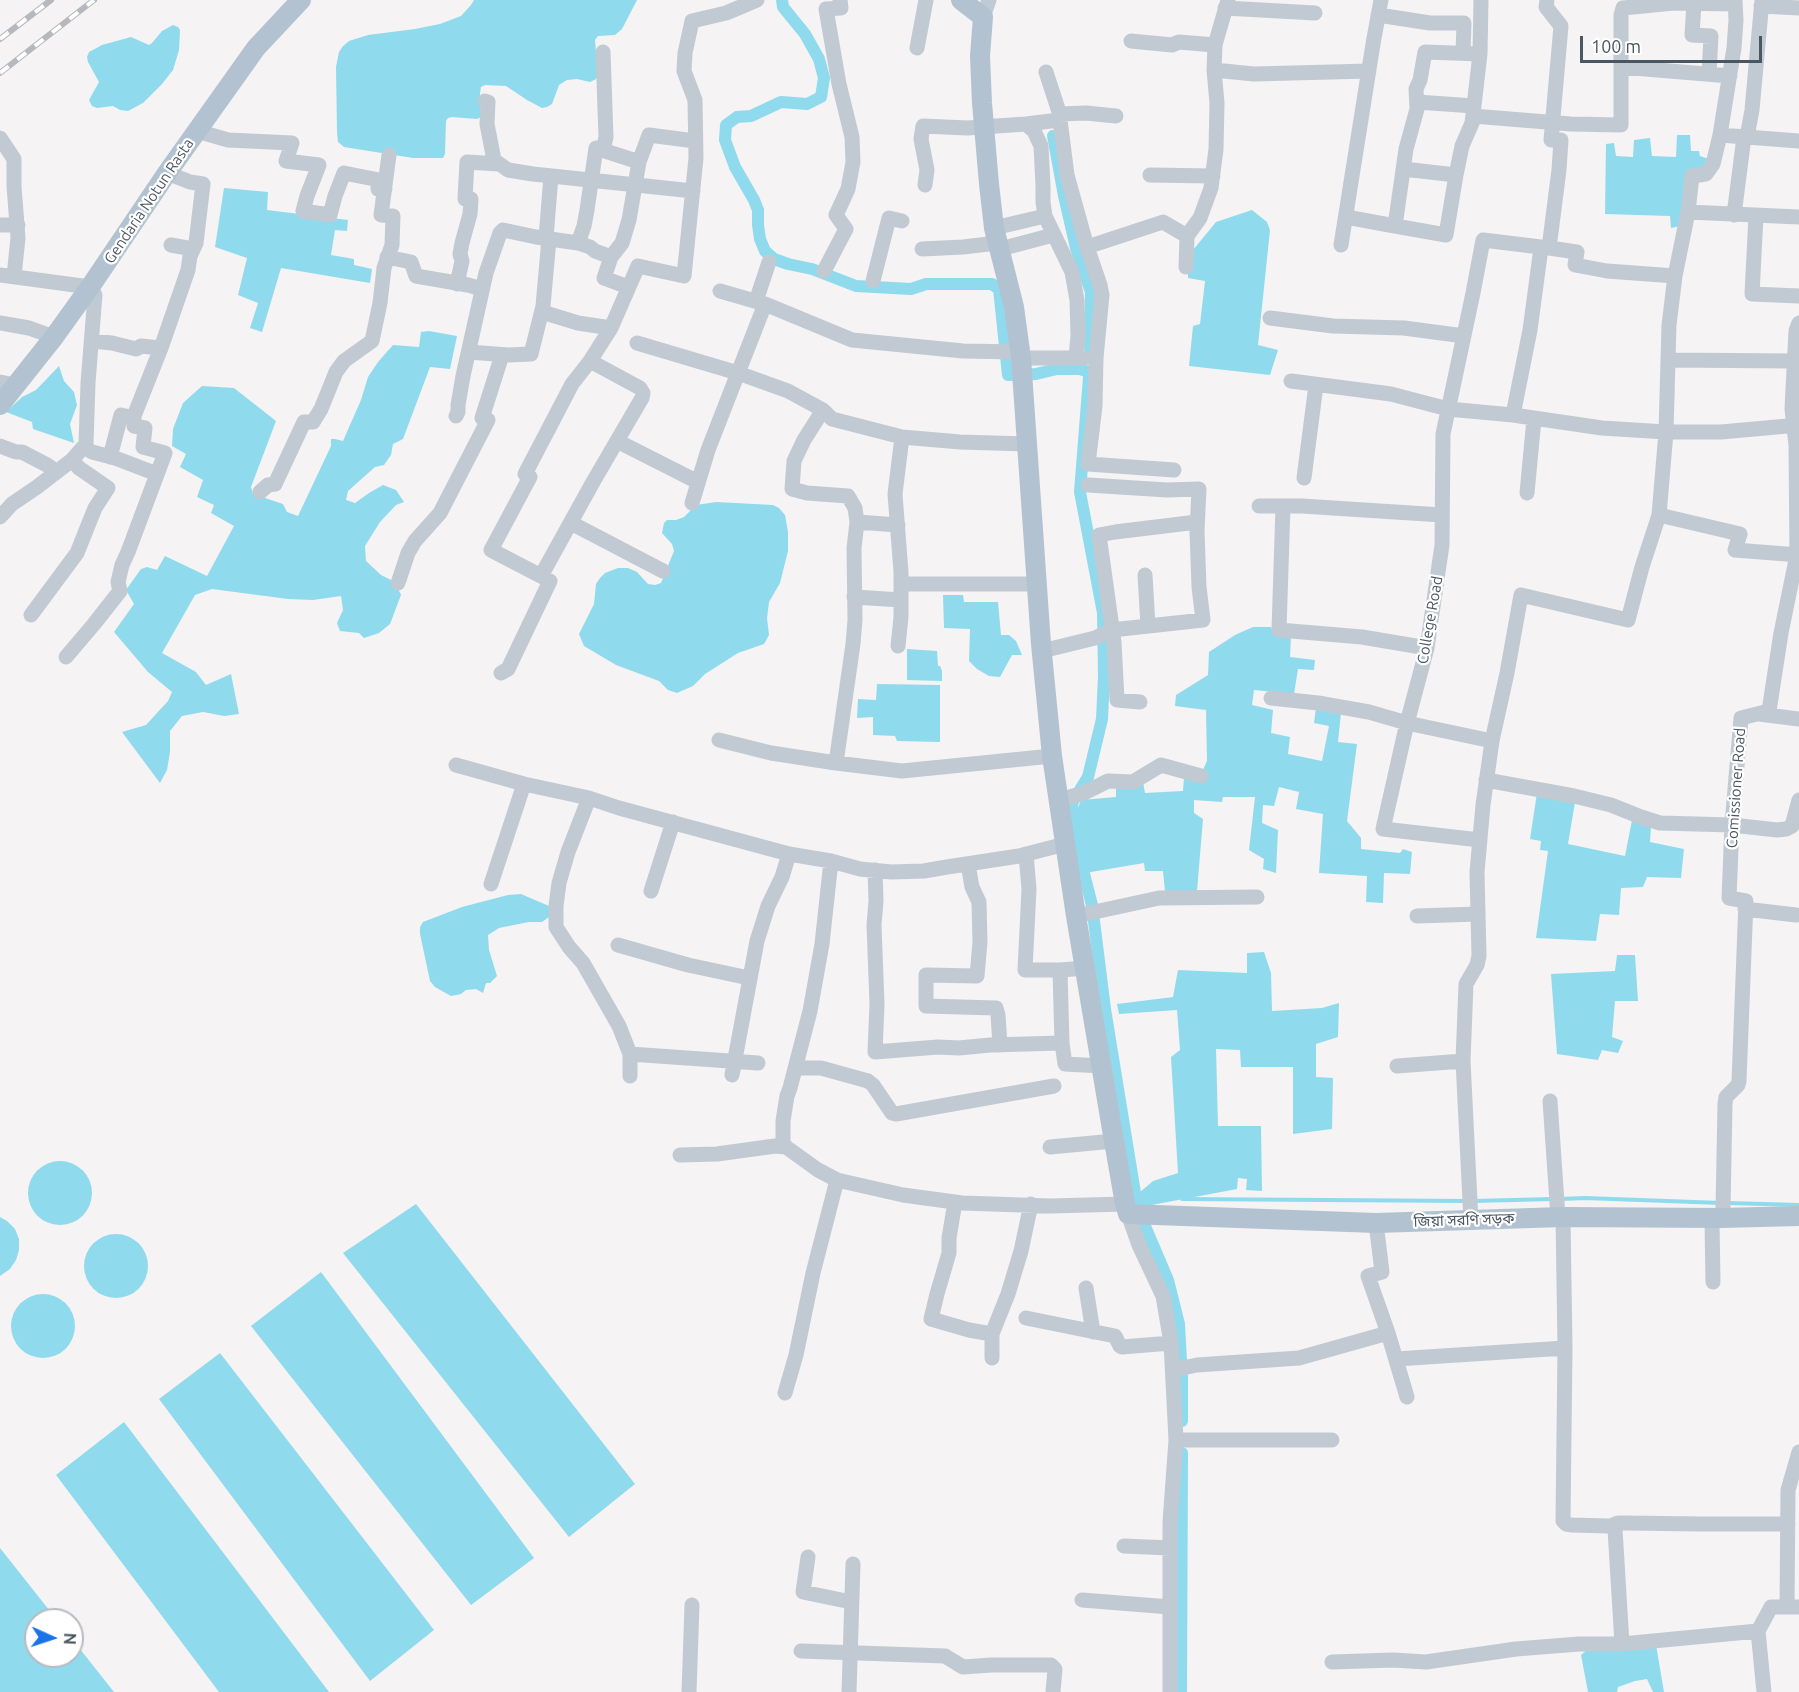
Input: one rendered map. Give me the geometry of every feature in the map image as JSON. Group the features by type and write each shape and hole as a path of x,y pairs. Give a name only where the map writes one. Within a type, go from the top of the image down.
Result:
{"main road":[{"name":"Gendaria Notun Rasta","path":"0,405 8,384 54,337 256,48 301,0"},
{"path":"961,0 986,9 980,56 984,127 1000,239 1012,297 1014,356 1024,392 1042,651 1052,756 1063,799 1065,844 1080,916 1086,968 1114,1141 1129,1211"},
{"name":"জিয়া সরণি সড়ক","path":"1129,1211 1173,1215 1376,1223 1560,1217 1799,1216"}],"street":[{"path":"501,673 508,669 550,581 491,550 530,477 525,474 572,384 611,328 638,266 684,276 693,191 695,141 695,100 684,71 685,53 692,21 726,14 757,0"},
{"path":"824,271 846,229 836,215 848,189 853,162 852,137 839,84 826,9 841,8 840,0"},
{"path":"917,48 926,0"},
{"path":"1346,217 1446,235 1462,146 1472,123 1474,111 1480,54 1481,0"},
{"path":"1513,415 1558,181 1561,140 1551,140 1561,26 1546,7 1547,0"},
{"path":"1417,102 1553,122 1622,125 1621,15 1623,8 1663,2 1735,2 1736,29 1730,76 1713,164 1706,174 1692,176 1669,326 1666,432 1659,515 1628,620 1521,596 1486,780 1477,872 1479,956 1477,965 1466,984 1464,1061 1471,1221"},
{"path":"1694,3 1692,35 1712,36 1709,74"},
{"path":"1734,215 1745,137 1752,110 1762,3 1799,8"},
{"path":"1186,267 1187,236 1200,218 1211,189 1216,149 1215,45 1227,4 1315,13"},
{"path":"1341,245 1380,8 1430,23 1464,23 1463,53"},
{"path":"1131,41 1172,45 1179,42 1215,45"},
{"path":"603,52 606,137 603,150"},
{"path":"1395,226 1403,169 1417,102 1416,89 1425,52 1480,54"},
{"path":"1622,67 1730,76"},
{"path":"1214,70 1254,74 1369,71"},
{"path":"1046,72 1059,117 1068,175 1102,295 1096,358 1095,406 1088,464 1174,470"},
{"path":"485,101 488,102 489,142 494,160 508,170 693,191"},
{"path":"925,185 927,170 921,140 923,126 984,127 1026,124 1086,113 1116,116"},
{"path":"1026,124 1034,131 1041,146 1045,216 1072,272 1077,300 1076,357"},
{"path":"197,131 228,140 292,143 286,161 319,165 303,211 330,214 344,173 379,180 378,189 385,189"},
{"path":"628,286 604,278 611,257 622,243 629,220 639,162 649,135 695,141"},
{"path":"1720,135 1799,141"},
{"path":"0,138 14,159 18,225 7,276 90,287 95,295 86,444 72,460 12,504 0,517"},
{"path":"578,243 584,226 596,148 639,162"},
{"path":"260,492 268,485 275,484 304,422 313,422 321,409 336,372 344,361 372,341 384,268 392,244 393,216 381,215 389,155"},
{"path":"457,284 462,261 460,254 462,243 470,214 471,200 465,199 467,162 500,164"},
{"path":"1403,169 1456,175"},
{"path":"66,657 120,591 118,582 122,565 165,453 143,447 145,428 134,426 134,418 184,284 198,227 203,184 190,182 167,173"},
{"path":"1150,175 1213,176"},
{"path":"469,352 502,355 531,354 542,312 551,176"},
{"path":"1688,212 1799,217"},
{"path":"922,249 963,247 1000,239 1045,216"},
{"path":"1756,216 1752,294 1799,296"},
{"path":"873,281 889,218 902,221"},
{"path":"1087,247 1163,222 1187,236"},
{"path":"0,225 18,225"},
{"path":"456,416 482,289 500,233 504,230 578,243 611,257"},
{"path":"1000,239 1024,244 1053,235"},
{"name":"College Road","path":"1480,840 1383,829 1427,648 1442,545 1443,434 1482,240 1545,248"},
{"path":"171,245 193,249"},
{"path":"1545,248 1577,252 1575,265 1607,271 1675,276"},
{"path":"387,257 411,262 416,276 482,289"},
{"path":"692,503 708,450 738,374 760,303 769,262"},
{"path":"720,291 760,303 852,340 1014,356 1096,358"},
{"path":"542,312 578,323 611,328"},
{"path":"1270,318 1332,326 1404,328 1464,336"},
{"path":"0,323 29,328 54,337"},
{"name":"Comissioner Road","path":"1745,909 1746,901 1729,898 1732,825 1741,718 1769,711 1781,633 1798,555 1796,425 1792,409 1793,361 1799,323"},
{"path":"92,341 136,349 141,346 161,348"},
{"path":"637,343 765,382 788,391 823,410 832,419 902,437 1027,444"},
{"path":"398,583 408,553 415,541 440,513 488,420 482,418 502,355"},
{"path":"1668,360 1793,361"},
{"path":"541,576 642,398 643,393 640,388 590,361"},
{"path":"1291,381 1391,394 1448,409 1513,415 1602,428 1666,432 1721,432 1796,425"},
{"path":"1304,478 1316,385"},
{"path":"823,410 794,461 792,489 807,493 848,496 855,508 857,522 854,548 855,620 836,763"},
{"path":"110,457 121,415 134,418"},
{"path":"1527,493 1534,419"},
{"path":"898,646 901,592 895,494 902,437"},
{"path":"617,441 698,482"},
{"path":"0,446 22,452 57,472"},
{"path":"84,447 92,452 157,474"},
{"path":"31,615 76,553 95,508 108,488 79,468 72,460"},
{"path":"1042,651 1095,638 1112,630 1203,620 1199,587 1197,522 1199,489 1167,490 1088,485"},
{"path":"1259,506 1442,515"},
{"path":"1283,506 1279,630 1362,637 1427,648"},
{"path":"1659,515 1740,534 1735,550 1798,555"},
{"path":"857,522 898,525"},
{"path":"1140,702 1117,700 1112,630 1099,535 1197,522"},
{"path":"571,523 663,571"},
{"path":"1144,575 1148,626"},
{"path":"854,597 1038,584"},
{"path":"1271,698 1369,712 1407,723 1492,741"},
{"path":"1756,714 1799,719"},
{"path":"719,740 771,753 902,771 1052,756"},
{"path":"456,765 524,784 589,798 789,854 831,861 860,869 891,872 924,871 1026,854 1065,844"},
{"path":"1063,799 1084,793 1108,781 1133,782 1161,765 1201,776"},
{"path":"1486,780 1602,802 1660,823 1786,829 1795,826 1799,800"},
{"path":"491,884 524,784"},
{"path":"589,798 568,852 559,884 556,927 583,963 624,1036 630,1054 630,1076"},
{"path":"651,891 673,822"},
{"path":"733,1068 757,941 789,854"},
{"path":"1026,854 1029,890 1025,970 1086,968"},
{"path":"831,861 822,944 810,1011 787,1096 783,1121 783,1143 818,1170 837,1180 903,1195 955,1202 1071,1206 1129,1211 1138,1245 1163,1296 1174,1370 1176,1440 1170,1548 1170,1692"},
{"path":"968,864 972,887 979,902 980,942 977,976 926,975 926,1006 996,1008 1000,1045"},
{"path":"875,870 874,935 877,1004 875,1052 938,1047 1062,1043"},
{"path":"1080,916 1158,898 1257,897"},
{"path":"1713,1282 1712,1221 1718,1218 1724,1190 1725,1104 1726,1097 1739,1082 1745,909 1796,915"},
{"path":"1417,916 1478,914"},
{"path":"618,945 688,965 749,978"},
{"path":"1060,970 1062,1043 1065,1064 1102,1066"},
{"path":"630,1054 733,1068 758,1063"},
{"path":"1397,1066 1464,1061"},
{"path":"795,1068 821,1068 868,1081 888,1109 896,1114 1054,1086"},
{"path":"1550,1101 1560,1217 1565,1348 1563,1521 1572,1525 1611,1526 1618,1523 1788,1524"},
{"path":"1050,1147 1114,1141"},
{"path":"680,1155 717,1154 775,1146 786,1147"},
{"path":"785,1393 796,1356 813,1273 837,1180"},
{"path":"955,1202 949,1253 931,1320 992,1334"},
{"path":"992,1358 992,1334 1008,1294 1021,1251 1031,1204"},
{"path":"1376,1223 1382,1272 1368,1276 1389,1334 1407,1397"},
{"path":"1086,1288 1093,1332"},
{"path":"1026,1318 1114,1336 1122,1347 1171,1343"},
{"path":"1174,1370 1197,1365 1299,1358 1389,1334"},
{"path":"1396,1359 1565,1348"},
{"path":"1176,1440 1332,1440"},
{"path":"1764,1692 1758,1631 1771,1607 1793,1607 1788,1490 1799,1452"},
{"path":"1611,1526 1615,1529 1616,1535 1622,1644"},
{"path":"1124,1546 1170,1548"},
{"path":"808,1557 803,1592 851,1602"},
{"path":"849,1692 853,1564"},
{"path":"1082,1600 1170,1607"},
{"path":"689,1692 692,1605"},
{"path":"1332,1662 1393,1660 1426,1662 1516,1649 1579,1644 1622,1644 1758,1631"},
{"path":"801,1651 945,1656 963,1667 1051,1665 1055,1669 1053,1692"}],"water":[{"path":"474,0 637,0 622,29 615,35 598,36 595,40 598,75 596,79 590,82 577,79 567,80 559,85 552,104 542,108 506,86 485,85 481,87 481,117 477,119 452,117 446,121 443,158 413,158 344,147 338,142 336,67 339,52 343,46 349,41 368,35 440,24 461,16"},
{"path":"173,25 180,30 179,50 173,70 143,103 128,111 113,106 97,108 92,106 89,100 99,82 88,62 89,52 102,45 131,37 149,45 162,31"},
{"path":"1677,135 1690,135 1691,151 1699,151 1700,156 1709,159 1680,226 1671,228 1670,216 1605,214 1606,144 1614,143 1616,156 1633,157 1634,140 1650,138 1652,156 1676,157"},
{"path":"224,188 268,192 267,210 348,220 347,231 335,230 331,255 354,259 354,265 372,269 370,283 281,268 262,332 250,328 258,303 238,295 247,258 215,247"},
{"path":"1252,210 1267,222 1270,230 1258,345 1278,350 1270,375 1189,366 1193,326 1200,324 1205,281 1188,278 1188,256 1216,222"},
{"path":"429,331 457,336 450,369 430,367 403,439 393,444 391,455 384,465 375,467 348,491 346,500 355,503 383,485 396,490 404,502 396,505 380,522 365,546 366,561 381,575 395,582 401,595 390,624 379,633 364,638 359,633 340,631 337,623 343,610 341,596 313,600 288,599 212,589 195,595 162,653 196,672 206,685 231,674 239,714 224,716 203,712 182,716 170,731 167,770 160,783 122,732 146,725 168,701 172,692 148,672 114,632 134,604 126,590 141,569 147,567 157,570 165,556 207,576 234,526 211,513 214,505 197,497 203,480 180,467 186,454 172,446 173,429 183,403 202,386 234,388 276,421 251,487 253,494 283,504 287,512 298,516 331,446 331,439 343,441 361,400 368,377 378,362 393,345 419,347 421,332"},
{"path":"59,366 64,381 74,392 77,405 70,424 74,443 33,429 32,422 6,412 22,397 36,390"},
{"path":"716,502 773,505 785,515 788,551 780,583 769,602 767,618 769,635 764,644 738,653 705,674 693,686 677,693 668,690 659,681 616,665 584,646 579,634 594,604 596,584 600,578 605,573 618,568 628,568 637,572 648,584 661,583 674,551 672,544 662,533 664,523 667,520 684,517 696,505"},
{"path":"943,595 963,595 964,602 998,602 1001,635 1009,635 1016,641 1022,655 1012,655 1000,677 989,676 969,661 970,629 944,628"},
{"path":"1253,627 1271,627 1276,637 1291,636 1290,657 1315,660 1314,670 1298,669 1294,694 1254,690 1252,705 1273,710 1271,733 1290,737 1288,754 1322,761 1329,726 1314,723 1316,708 1341,713 1338,742 1357,744 1347,821 1361,838 1361,849 1400,853 1403,849 1412,852 1410,874 1384,873 1383,903 1366,902 1367,876 1319,873 1323,814 1296,809 1299,792 1279,787 1274,806 1263,805 1262,823 1278,830 1276,873 1263,869 1264,859 1249,850 1255,797 1223,797 1222,802 1194,800 1194,813 1203,819 1197,891 1165,891 1163,871 1145,871 1144,863 1085,873 1075,816 1081,800 1116,797 1116,788 1143,782 1145,793 1183,791 1184,778 1202,772 1207,761 1206,710 1175,706 1176,695 1208,675 1209,652 1235,635"},
{"path":"907,649 937,651 942,681 907,680"},
{"path":"877,684 940,685 940,742 897,741 895,736 873,735 873,717 857,718 858,699 876,700"},
{"path":"1537,793 1575,802 1568,844 1625,856 1632,820 1651,827 1650,842 1684,849 1681,878 1647,877 1643,887 1621,888 1619,915 1600,914 1596,941 1536,938 1548,851 1540,850 1541,841 1530,839"},
{"path":"521,894 549,906 549,917 542,922 499,928 488,935 489,950 497,976 490,983 486,983 483,993 476,989 451,996 435,987 430,981 420,934 423,922 462,907 508,895"},
{"path":"1264,952 1271,973 1272,1011 1322,1008 1339,1003 1338,1037 1316,1044 1316,1077 1333,1078 1332,1129 1293,1134 1293,1067 1241,1067 1240,1050 1216,1049 1218,1126 1261,1126 1262,1191 1246,1190 1247,1179 1238,1178 1237,1189 1141,1207 1139,1193 1153,1181 1178,1173 1171,1057 1180,1050 1177,1010 1119,1014 1117,1004 1173,997 1178,970 1247,973 1247,953"},
{"path":"1617,955 1635,955 1638,1001 1615,1001 1612,1037 1623,1041 1618,1053 1602,1050 1598,1060 1557,1054 1551,974 1615,971"},
{"path":"60,1161 78,1167 86,1175 92,1193 86,1211 78,1219 60,1225 42,1219 34,1211 28,1193 34,1175 42,1167"},
{"path":"416,1204 635,1484 569,1537 343,1253"},
{"path":"0,1217 15,1229 19,1239 19,1250 10,1269 0,1276"},
{"path":"116,1234 134,1240 142,1248 148,1266 142,1284 134,1292 116,1298 98,1292 90,1284 84,1266 90,1248 98,1240"},
{"path":"321,1272 534,1558 471,1605 251,1326"},
{"path":"43,1294 61,1300 69,1308 75,1326 69,1344 61,1352 43,1358 25,1352 17,1344 11,1326 17,1308 25,1300"},
{"path":"220,1353 434,1630 370,1681 159,1399"},
{"path":"124,1422 329,1692 219,1692 56,1475"},
{"path":"0,1548 48,1608 24,1608 24,1668 84,1668 84,1654 114,1692 0,1692"},
{"path":"1656,1645 1664,1692 1653,1692 1647,1679 1618,1687 1617,1692 1588,1692 1581,1655 1587,1650"}],"waterway":[{"path":"782,0 783,7 805,34 819,59 824,78 821,97 807,104 781,102 751,116 737,117 726,125 725,140 735,167 758,210 760,239 765,251 774,259 812,269 856,286 911,289 926,284 992,284 999,289 1008,375 1036,374 1057,369 1080,369 1089,372"},
{"path":"1053,136 1076,248 1091,292 1090,348"},
{"path":"1089,377 1080,492 1103,613 1104,676 1102,719 1088,777 1072,803 1076,842 1092,905 1105,1009 1136,1199 1168,1280 1179,1324 1182,1421"},
{"path":"1182,1199 1466,1201"},
{"path":"1473,1201 1553,1199"},
{"path":"1560,1199 1721,1203"},
{"path":"1728,1203 1799,1205"},
{"path":"1181,1692 1182,1453"}],"railway":[{"path":"0,39 51,0"},
{"path":"0,73 94,0"}]}
